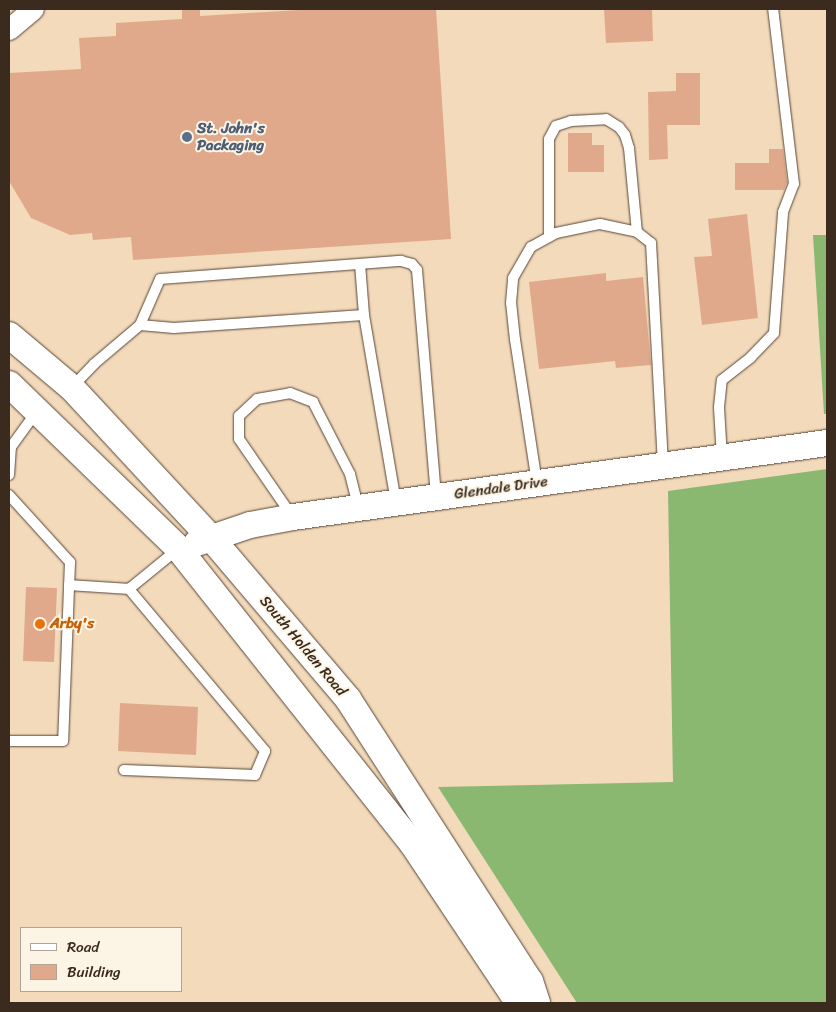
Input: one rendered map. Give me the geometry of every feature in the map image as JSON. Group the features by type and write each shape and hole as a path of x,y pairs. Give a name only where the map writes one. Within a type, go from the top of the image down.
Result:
{"street":[{"name":"South Holden Road","path":"9,335 72,388 212,539 348,698 530,981 537,1003"},
{"name":"South Holden Road","path":"9,384 178,548 412,843 512,993 537,1003"},
{"name":"Glendale Drive","path":"178,548 212,539 250,525 293,517 827,443"}],"lane":[{"path":"722,458 719,407 722,380 751,358 774,333 783,212 794,184 773,9"},
{"path":"549,237 550,139 556,126 572,121 606,119 620,127 625,135 637,232"},
{"path":"537,483 511,303 513,278 531,246 549,237 600,224 637,232 651,243 663,466"},
{"path":"72,388 94,364 140,325 160,279 401,261 412,264 417,270 436,498"},
{"path":"360,264 364,315 396,503"},
{"path":"140,325 174,328 364,315"},
{"path":"293,517 239,439 239,416 256,399 290,393 313,402 350,474 358,508"},
{"path":"9,475 10,447 38,411"},
{"path":"9,495 70,562 63,741 9,741"},
{"path":"69,585 129,589 178,548"},
{"path":"124,770 256,776 265,751 129,589"}],"green space":[{"path":"813,235 827,235 827,414 824,414"},
{"path":"827,469 827,1003 577,1003 438,787 673,782 668,491"}],"building":[{"path":"200,9 200,16 313,9 436,9 451,239 133,260 131,237 93,240 92,233 70,235 31,218 9,181 9,73 81,69 79,38 116,36 116,23 182,19 182,10"},
{"path":"604,9 652,9 653,41 606,43"},
{"path":"676,73 700,73 700,125 667,125 668,159 649,160 648,92 676,91"},
{"path":"568,133 592,133 592,145 604,145 604,172 568,172"},
{"path":"769,149 783,149 787,182 784,190 735,190 735,163 769,163"},
{"path":"747,214 758,318 702,325 694,257 712,256 708,219"},
{"path":"606,273 606,281 643,277 651,365 616,368 615,361 539,369 529,282"},
{"path":"26,587 57,588 54,662 23,661"},
{"path":"120,703 198,707 196,755 118,751"}],"place":[{"name":"St. John's Packaging","path":"187,137"},
{"name":"Arby's","path":"40,624"}]}
